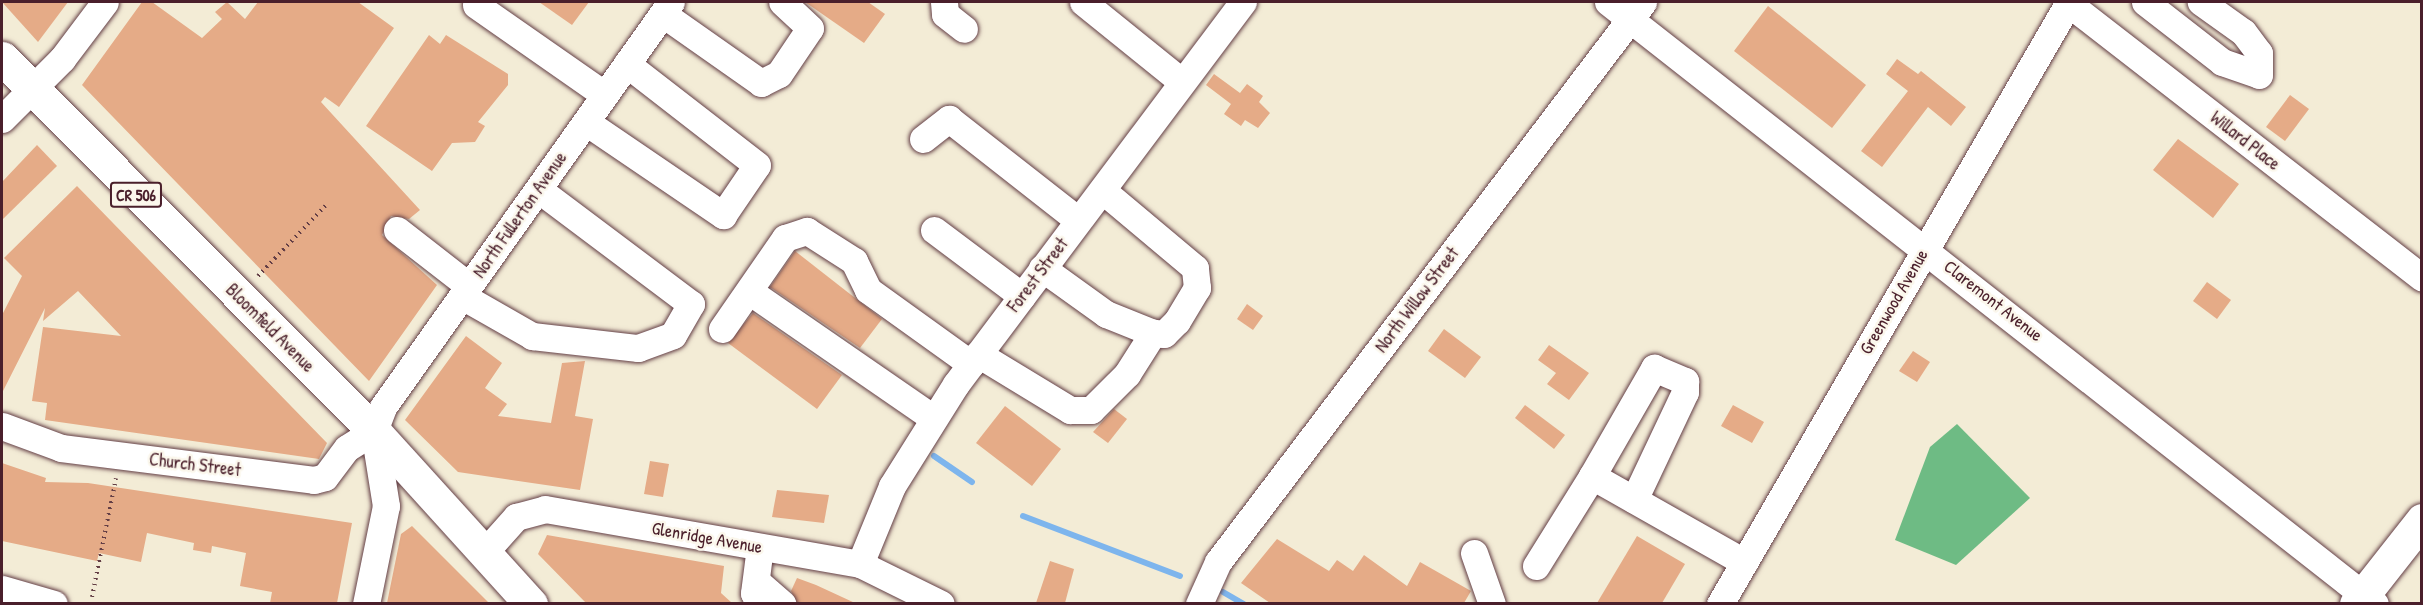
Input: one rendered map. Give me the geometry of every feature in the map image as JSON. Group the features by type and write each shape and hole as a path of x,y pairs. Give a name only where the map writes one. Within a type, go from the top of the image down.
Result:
{"main road":[{"name":"Bloomfield Avenue","path":"2,58 374,431 483,554 531,603"},
{"path":"2365,600 2421,520"}],"street":[{"path":"2,119 33,90 105,2"},
{"path":"667,8 761,83 779,74 810,28 782,2"},
{"path":"944,2 945,14 964,29"},
{"path":"1083,2 1182,82"},
{"name":"Forest Street","path":"860,564 887,496 933,418 974,359 1243,2"},
{"name":"Claremont Avenue","path":"1608,2 1637,10 1925,248 2365,600"},
{"name":"Greenwood Avenue","path":"1720,603 2069,2"},
{"name":"Willard Place","path":"2069,2 2421,278"},
{"path":"2145,2 2222,62 2259,75 2259,53 2249,39 2201,2"},
{"path":"476,5 605,95"},
{"name":"North Fullerton Avenue","path":"374,431 383,407 667,8"},
{"name":"North Willow Street","path":"1199,603 1218,562 1637,10"},
{"path":"586,122 723,215 757,165 627,64"},
{"path":"923,139 949,119 1078,220"},
{"path":"398,230 466,291 532,336 638,348 673,335 691,304 538,189"},
{"path":"1042,268 1106,314 1153,333 1164,334 1177,321 1197,288 1195,268 1102,190"},
{"path":"934,230 1022,296"},
{"path":"722,329 784,238 807,231 854,261 868,290 974,359 1070,410 1092,410 1127,374 1153,333"},
{"path":"748,291 933,418"},
{"path":"1536,566 1592,476 1654,368 1685,381 1685,392 1634,500"},
{"name":"Church Street","path":"2,426 61,448 314,480 325,477 347,448 374,431"},
{"path":"366,603 386,506 374,431"},
{"path":"1592,476 1744,562"},
{"name":"Glenridge Avenue","path":"483,554 516,517 545,509 860,564 941,603"},
{"path":"760,547 757,592 782,603"},
{"path":"1474,553 1492,603"},
{"path":"2,589 54,603"}],"path":[{"path":"258,276 327,204"},
{"path":"92,597 119,468"}],"green space":[{"path":"1957,424 2030,498 1956,565 1895,540 1930,447"}],"building":[{"path":"2,2 68,2 38,42"},
{"path":"142,2 152,2 202,38 222,19 215,12 227,2 245,19 258,2 358,2 394,28 339,107 325,97 321,102 420,210 409,219 391,216 382,235 437,285 369,381 82,85"},
{"path":"539,2 589,2 572,25"},
{"path":"805,2 868,2 885,14 864,43"},
{"path":"1768,6 1866,85 1832,128 1734,51"},
{"path":"429,35 440,44 446,35 508,74 508,85 478,122 485,126 475,142 452,143 432,171 366,126"},
{"path":"1897,59 1918,74 1921,71 1966,107 1951,126 1928,107 1882,167 1861,151 1908,91 1886,74"},
{"path":"1214,74 1240,93 1247,84 1263,96 1259,102 1270,113 1258,128 1245,120 1241,126 1224,114 1231,104 1206,85"},
{"path":"2290,95 2309,109 2285,141 2266,127"},
{"path":"2178,139 2239,184 2213,218 2153,170"},
{"path":"37,145 57,166 2,220 2,182"},
{"path":"77,186 327,443 319,459 45,420 47,403 32,401 43,327 121,336 78,291 43,321 45,308 2,393 2,315 22,276 4,258"},
{"path":"795,251 882,319 860,348 770,287"},
{"path":"2207,282 2231,300 2217,319 2193,301"},
{"path":"1247,304 1263,316 1253,330 1237,319"},
{"path":"753,313 842,375 817,409 728,343"},
{"path":"1444,329 1481,357 1465,378 1428,351"},
{"path":"466,336 502,363 485,388 507,404 498,416 551,423 562,363 585,361 575,416 593,419 580,490 458,472 405,420"},
{"path":"1549,345 1589,373 1569,400 1547,384 1556,373 1538,360"},
{"path":"1913,351 1930,362 1917,382 1899,371"},
{"path":"1525,405 1565,435 1554,449 1515,418"},
{"path":"1733,405 1764,422 1752,443 1721,426"},
{"path":"1005,406 1061,449 1032,486 976,443"},
{"path":"1114,409 1127,419 1108,443 1093,432"},
{"path":"650,461 669,464 663,497 644,494"},
{"path":"2,463 46,478 45,482 88,483 352,523 337,603 270,603 272,592 240,586 246,553 212,546 211,553 193,550 194,543 147,533 141,562 99,553 97,561 2,541"},
{"path":"777,490 829,495 824,523 772,517"},
{"path":"412,526 489,603 387,603 401,534"},
{"path":"547,535 724,566 721,593 732,603 586,603 538,554"},
{"path":"1637,536 1685,564 1662,603 1597,603"},
{"path":"1277,539 1329,571 1337,560 1353,571 1364,555 1407,586 1420,562 1471,591 1464,603 1270,603 1241,583"},
{"path":"1050,561 1074,569 1065,603 1036,603"},
{"path":"797,578 855,603 797,603 791,591"}],"waterway":[{"path":"934,456 972,482"},
{"path":"1023,516 1180,576"},
{"path":"1223,592 1244,604"}]}
